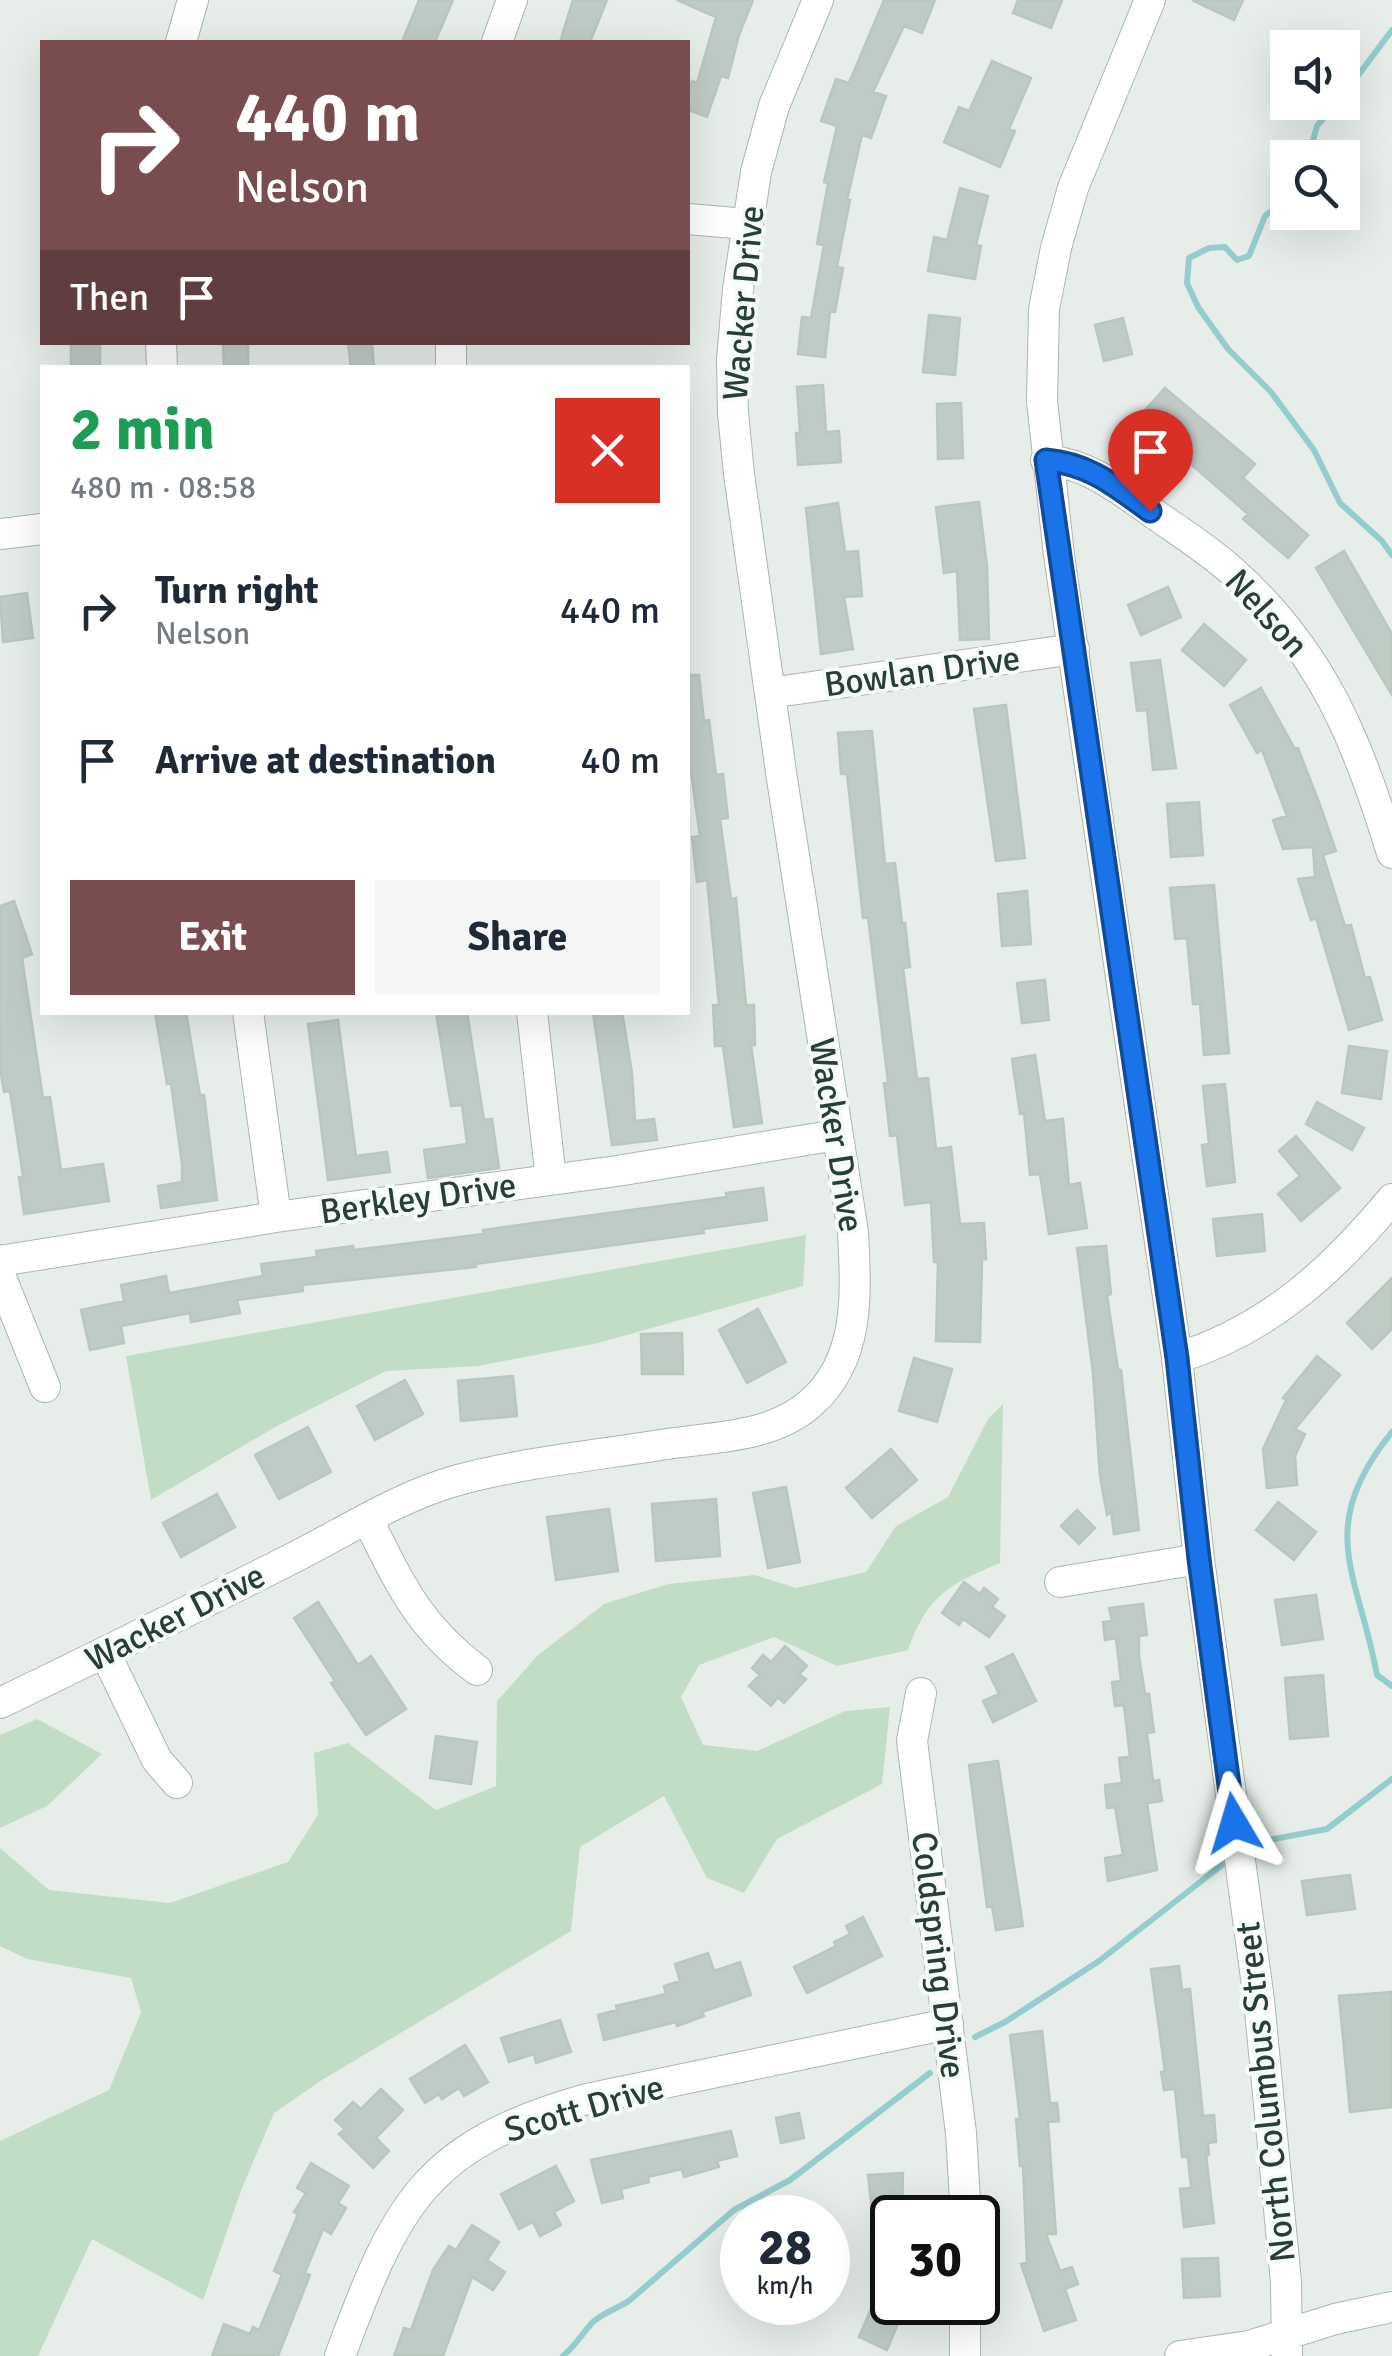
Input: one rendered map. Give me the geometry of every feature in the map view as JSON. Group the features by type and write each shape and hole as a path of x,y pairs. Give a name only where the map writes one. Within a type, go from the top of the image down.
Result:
{"street":[{"path":"182,40 193,0"},
{"path":"499,40 512,0"},
{"name":"Wacker Drive","path":"0,1702 429,1490 519,1467 758,1430 786,1420 811,1402 831,1380 853,1323 856,1294 849,1203 738,474 732,360 746,224 756,172 774,106 818,0"},
{"name":"North Columbus Street","path":"1150,0 1073,188 1048,278 1042,339 1046,460 1177,1358 1269,2103 1286,2282 1286,2345"},
{"path":"690,220 746,224"},
{"name":"Nelson","path":"1046,460 1072,462 1100,475 1231,570 1270,608 1316,668 1346,720 1392,853"},
{"path":"0,534 40,529"},
{"name":"Bowlan Drive","path":"770,693 1074,649"},
{"path":"248,1015 276,1218"},
{"path":"532,1015 551,1179"},
{"name":"Berkley Drive","path":"0,1262 837,1135"},
{"path":"1177,1358 1231,1338 1282,1307 1329,1268 1392,1199"},
{"path":"0,1275 45,1386"},
{"path":"368,1520 418,1615 440,1640 477,1670"},
{"path":"1060,1582 1199,1559"},
{"path":"105,1653 158,1760 177,1783"},
{"name":"Coldspring Drive","path":"921,1693 912,1741 961,2133 965,2195"},
{"name":"Scott Drive","path":"340,2356 383,2246 406,2210 442,2168 486,2136 534,2114 587,2100 948,2024"},
{"path":"1180,2356 1286,2345 1348,2316 1392,2307"},
{"path":"964,2356 965,2325"}],"green space":[{"path":"806,1235 803,1286 598,1343 478,1366 386,1371 277,1426 151,1500 126,1356"},
{"path":"1003,1404 1000,1563 942,1594 924,1616 908,1650 837,1666 774,1637 699,1665 681,1697 703,1745 757,1751 845,1711 890,1707 882,1784 777,1839 744,1893 707,1878 664,1796 580,1847 571,1931 322,2080 274,2113 242,2188 203,2300 92,2239 38,2356 0,2356 0,2141 109,2090 141,2012 131,1978 27,1959 0,1946 0,1848 49,1890 170,1903 288,1862 318,1815 314,1753 348,1743 436,1810 496,1786 497,1701 537,1656 604,1604 668,1584 755,1575 796,1588 866,1572 896,1526 948,1497 988,1419"},
{"path":"37,1719 102,1754 47,1806 0,1828 0,1735"}],"building":[{"path":"419,0 453,0 436,40 403,40"},
{"path":"573,0 607,0 591,40 561,40"},
{"path":"677,0 753,0 728,78 721,76 707,117 690,111 690,88 692,81 697,83 716,17"},
{"path":"884,0 935,0 922,33 904,26 873,92 886,96 871,138 862,135 847,200 837,267 843,268 835,312 830,311 825,357 798,354 802,317 811,318 824,245 817,244 828,183 824,182 837,126 821,121 836,79 849,83"},
{"path":"1018,0 1062,0 1051,28 1013,13"},
{"path":"1192,0 1243,0 1234,20"},
{"path":"992,61 1031,78 1009,129 1015,131 1000,167 944,142 959,107 969,111"},
{"path":"960,188 988,196 976,245 981,246 975,279 928,271 934,237 947,240"},
{"path":"929,315 960,318 955,375 923,372"},
{"path":"1123,318 1132,354 1104,361 1095,325"},
{"path":"71,345 100,345 100,365 71,365"},
{"path":"223,345 248,345 248,365 224,365"},
{"path":"348,345 372,345 374,365 351,365"},
{"path":"823,385 826,432 839,431 841,462 798,465 797,387"},
{"path":"1165,388 1255,464 1243,478 1308,535 1288,558 1243,519 1248,514 1138,418"},
{"path":"961,403 963,458 938,459 937,404"},
{"path":"979,502 987,566 989,639 960,640 957,571 944,573 936,507"},
{"path":"838,503 845,552 858,551 862,596 844,597 853,649 821,654 806,508"},
{"path":"1344,551 1392,634 1392,695 1316,568"},
{"path":"1168,587 1181,617 1141,635 1128,605"},
{"path":"27,593 33,638 3,642 0,597"},
{"path":"1204,624 1246,660 1224,686 1182,650"},
{"path":"1160,660 1176,768 1153,770 1147,710 1137,711 1131,663"},
{"path":"690,675 699,675 716,775 723,774 728,818 720,819 731,899 736,898 746,1005 754,1005 755,1045 751,1045 762,1123 734,1127 723,1046 715,1046 713,1005 719,1005 707,880 697,882 692,837 700,836 690,765"},
{"path":"1261,688 1295,749 1298,748 1320,805 1336,851 1323,855 1345,926 1351,925 1365,978 1370,977 1382,1020 1349,1030 1316,918 1311,920 1298,879 1315,877 1313,847 1283,849 1273,820 1287,816 1262,750 1257,753 1230,705"},
{"path":"1006,705 1025,858 996,861 974,709"},
{"path":"872,731 885,864 895,863 905,923 910,967 903,968 917,1079 928,1078 936,1149 951,1147 960,1224 984,1223 986,1259 982,1259 980,1342 936,1341 938,1262 934,1262 931,1202 905,1205 897,1135 890,1136 884,1083 888,1082 868,917 863,918 847,774 841,774 838,733"},
{"path":"1199,802 1203,855 1171,857 1167,804"},
{"path":"1214,885 1229,1053 1204,1055 1200,1004 1193,1004 1187,938 1175,939 1170,888"},
{"path":"1027,891 1031,944 1002,946 998,894"},
{"path":"14,901 32,954 22,958 43,1098 50,1097 61,1170 103,1164 109,1201 24,1214 19,1177 23,1176 10,1091 4,1092 0,1068 0,906"},
{"path":"1045,980 1049,1020 1022,1023 1017,983"},
{"path":"156,1015 187,1015 200,1095 204,1095 217,1200 161,1208 158,1186 182,1182 171,1083 167,1084"},
{"path":"436,1015 467,1015 484,1120 492,1119 499,1168 428,1178 424,1150 467,1144 462,1105 451,1106"},
{"path":"593,1015 622,1015 635,1121 654,1119 657,1140 612,1145"},
{"path":"338,1020 356,1156 387,1152 390,1172 328,1180 308,1024"},
{"path":"1349,1046 1387,1051 1381,1099 1342,1093"},
{"path":"1035,1055 1045,1121 1063,1119 1069,1185 1080,1183 1087,1228 1049,1234 1040,1174 1030,1175 1024,1113 1020,1114 1012,1059"},
{"path":"1225,1084 1235,1182 1207,1186 1202,1145 1209,1144 1203,1086"},
{"path":"1317,1102 1364,1128 1352,1150 1306,1124"},
{"path":"1296,1136 1340,1188 1301,1221 1278,1194 1300,1176 1279,1151"},
{"path":"763,1188 767,1220 703,1229 704,1233 475,1264 476,1267 302,1285 303,1291 237,1300 240,1313 191,1322 190,1313 121,1326 124,1343 90,1350 81,1310 124,1301 121,1285 166,1276 169,1293 263,1276 261,1264 317,1257 316,1251 484,1234 483,1230 727,1197 726,1193"},
{"path":"1262,1214 1265,1251 1217,1256 1213,1219"},
{"path":"1106,1246 1111,1294 1107,1295 1121,1370 1139,1530 1114,1534 1100,1476 1093,1373 1077,1248"},
{"path":"1392,1278 1392,1329 1372,1349 1347,1323"},
{"path":"758,1309 786,1362 747,1383 719,1330"},
{"path":"682,1333 683,1374 642,1374 641,1334"},
{"path":"1317,1356 1340,1375 1295,1429 1305,1434 1295,1456 1297,1485 1267,1488 1263,1449 1286,1400 1283,1398"},
{"path":"914,1358 952,1369 937,1422 899,1411"},
{"path":"513,1376 517,1416 461,1421 458,1381"},
{"path":"405,1380 423,1414 375,1440 357,1406"},
{"path":"308,1427 331,1472 279,1499 255,1455"},
{"path":"891,1449 917,1480 872,1518 846,1488"},
{"path":"786,1487 800,1562 768,1568 753,1493"},
{"path":"217,1494 235,1527 181,1557 163,1523"},
{"path":"716,1499 720,1556 656,1561 652,1504"},
{"path":"1278,1502 1316,1532 1294,1560 1256,1530"},
{"path":"609,1509 618,1571 556,1580 547,1517"},
{"path":"1077,1510 1095,1528 1079,1544 1061,1526"},
{"path":"964,1582 980,1594 984,1588 998,1599 992,1607 1005,1616 989,1637 963,1619 959,1625 942,1613"},
{"path":"1316,1595 1323,1639 1282,1645 1275,1600"},
{"path":"318,1602 358,1665 371,1656 406,1709 366,1735 294,1618"},
{"path":"1143,1604 1147,1635 1139,1636 1139,1656 1154,1732 1147,1733 1153,1781 1159,1780 1162,1801 1147,1803 1157,1870 1108,1881 1105,1858 1123,1855 1115,1807 1107,1808 1105,1785 1122,1783 1119,1758 1130,1757 1124,1705 1115,1706 1112,1682 1121,1681 1116,1638 1105,1640 1103,1622 1112,1621 1109,1608"},
{"path":"785,1646 807,1666 799,1674 806,1679 784,1703 778,1697 771,1706 749,1686 760,1675 752,1668 763,1655 771,1662"},
{"path":"1013,1654 1036,1701 993,1722 983,1701 999,1694 986,1667"},
{"path":"1323,1675 1328,1736 1290,1739 1285,1678"},
{"path":"436,1736 477,1742 471,1784 430,1778"},
{"path":"998,1761 1023,1926 996,1930 992,1906 987,1907 969,1765"},
{"path":"1350,1875 1355,1909 1307,1915 1302,1881"},
{"path":"863,1917 882,1956 807,1993 794,1967 836,1946 834,1942 850,1934 846,1926"},
{"path":"708,1953 714,1971 740,1962 751,1995 702,2012 704,2016 677,2026 676,2022 604,2040 598,2015 617,2010 616,2006 666,1994 664,1986 680,1981 675,1964"},
{"path":"1179,1966 1182,1990 1190,1989 1203,2116 1214,2115 1216,2142 1208,2143 1206,2155 1214,2223 1184,2227 1180,2189 1191,2188 1188,2157 1182,2157 1175,2089 1164,2090 1151,1969"},
{"path":"1392,1992 1392,2107 1350,2112 1339,1996"},
{"path":"560,2020 571,2052 536,2063 534,2054 509,2062 501,2038"},
{"path":"1042,2031 1050,2103 1057,2103 1059,2121 1048,2122 1056,2234 1046,2234 1060,2271 1072,2267 1078,2284 1065,2289 1076,2320 1044,2331 1021,2264 1027,2262 1023,2165 1020,2166 1016,2119 1020,2119 1010,2035"},
{"path":"465,2045 488,2082 464,2096 459,2088 442,2099 439,2094 425,2103 410,2079"},
{"path":"381,2089 403,2110 376,2138 389,2151 373,2168 339,2134 345,2129 335,2120 353,2102 361,2109"},
{"path":"799,2113 804,2138 781,2143 776,2118"},
{"path":"731,2131 737,2156 717,2161 719,2167 684,2177 682,2169 648,2177 649,2182 621,2189 623,2198 602,2203 591,2160"},
{"path":"311,2163 349,2186 338,2203 346,2208 331,2234 323,2229 305,2273 310,2275 278,2356 212,2356 224,2324 250,2334 253,2327 259,2330 282,2275 274,2271 298,2214 294,2212 306,2193 297,2188"},
{"path":"556,2166 574,2201 554,2212 561,2225 540,2236 533,2222 519,2229 501,2194"},
{"path":"903,2173 903,2195 870,2195 868,2175"},
{"path":"472,2225 499,2242 487,2260 505,2272 493,2290 472,2277 443,2356 394,2356 404,2328 411,2330 433,2270 449,2246 456,2250"},
{"path":"1218,2258 1220,2296 1184,2298 1182,2259"},
{"path":"870,2311 870,2325 897,2325 887,2350 859,2337"}],"waterway":[{"path":"1360,73 1392,30"},
{"path":"1313,140 1322,120"},
{"path":"1270,212 1249,256 1237,260 1225,247 1209,248 1189,258 1187,283 1198,307 1228,349 1271,392 1314,450 1340,503 1392,555"},
{"path":"1392,1432 1368,1466 1354,1496 1348,1524 1353,1578 1377,1675 1392,1686"},
{"path":"1246,1849 1258,1842 1327,1829 1392,1779"},
{"path":"975,2037 1099,1961 1231,1858"},
{"path":"563,2356 595,2320 630,2300 734,2210 790,2180 930,2073"}],"route":[{"path":"1150,511 1100,475 1072,462 1046,460 1177,1358 1234,1823"}]}
